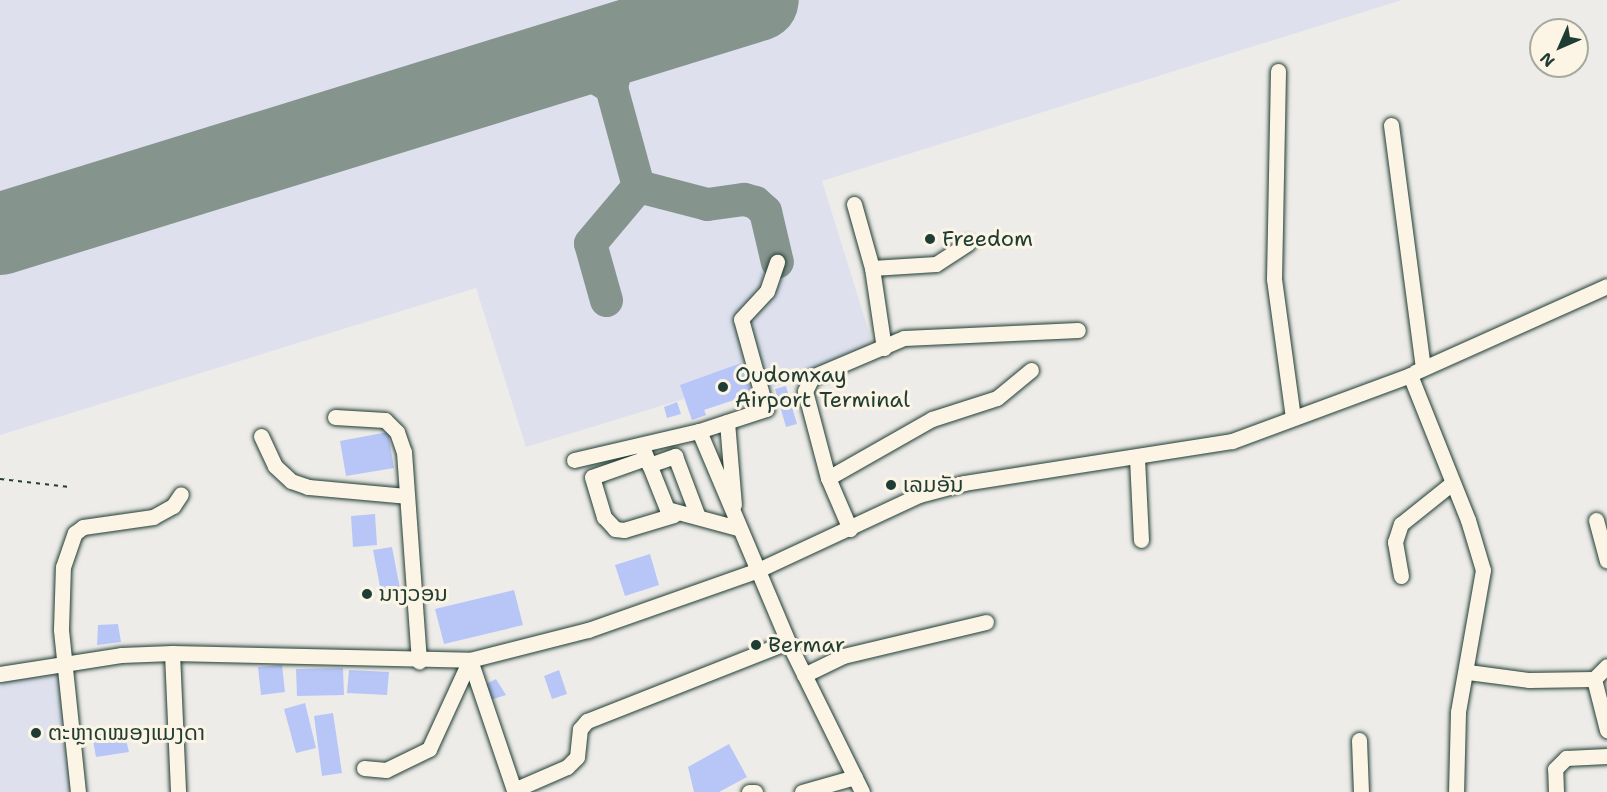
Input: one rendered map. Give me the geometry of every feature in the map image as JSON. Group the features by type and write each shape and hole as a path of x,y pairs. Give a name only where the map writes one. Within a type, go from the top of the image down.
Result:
{"street":[{"path":"1278,71 1274,279 1293,418"},
{"path":"1391,125 1417,371 1451,484 1468,520 1483,570 1454,750 1456,792"},
{"path":"854,204 872,268 884,348"},
{"path":"872,268 936,264 969,243"},
{"path":"737,525 674,514 624,530 609,525 604,517 592,477 699,431 766,409 741,320 767,291 777,262"},
{"path":"0,674 65,663 172,653 419,661 470,660 588,630 756,571 919,495 964,483 1137,458 1232,441 1417,371 1607,286"},
{"path":"850,529 828,478 806,382 904,338 1078,330"},
{"path":"828,478 933,419 997,398 1031,370"},
{"path":"335,417 367,416 385,420 397,432 404,452 419,661"},
{"path":"727,422 737,525"},
{"path":"699,431 756,571 788,642 862,792"},
{"path":"261,436 275,466 291,481 308,487 407,496"},
{"path":"645,455 662,502 674,514"},
{"path":"574,460 645,455 675,456 698,517"},
{"path":"1137,458 1141,540"},
{"path":"1401,576 1395,542 1401,524 1451,484"},
{"path":"78,792 60,595 75,533 93,523 115,525 153,518 173,506 181,494"},
{"path":"1596,520 1607,561"},
{"path":"804,675 843,656 986,622"},
{"path":"470,660 513,791 567,767 577,757 580,729 587,721 788,642"},
{"path":"172,653 178,792"},
{"path":"364,768 386,770 429,749 470,660"},
{"path":"1468,672 1529,680 1594,679 1607,666"},
{"path":"1594,679 1607,730"},
{"path":"1359,740 1361,792"},
{"path":"1556,792 1556,769 1566,758 1607,756"},
{"path":"802,792 855,777"},
{"path":"749,792 755,792"}],"path":[{"path":"0,479 70,487"}],"shaded area":[{"path":"0,0 1402,0 822,181 874,348 864,358 704,409 706,415 692,420 684,399 526,447 476,288 0,435"},
{"name":"ຕະຫຼາດໝອງແມງດາ","path":"65,663 78,792 0,792 0,674"}],"building":[{"name":"Oudomxay Airport Terminal","path":"741,363 752,394 704,410 706,415 692,420 680,385"},
{"path":"786,386 797,424 786,427 775,389"},
{"path":"677,402 681,414 667,418 664,407"},
{"path":"388,432 394,468 346,476 340,441"},
{"path":"375,514 377,545 353,547 351,516"},
{"path":"392,547 402,599 383,602 373,550"},
{"path":"650,554 659,585 625,596 615,565"},
{"path":"514,590 523,625 444,644 435,609"},
{"path":"118,624 121,642 97,645 98,625"},
{"path":"282,665 285,692 261,695 258,667"},
{"path":"343,668 344,695 297,696 296,669"},
{"path":"349,670 389,672 387,695 347,693"},
{"path":"559,670 567,694 552,699 544,676"},
{"path":"496,679 506,695 490,700 484,685"},
{"path":"305,703 316,748 296,753 284,709"},
{"path":"333,713 342,773 322,776 314,716"},
{"path":"124,732 129,752 96,757 92,735"},
{"path":"729,744 747,777 719,792 694,792 688,767"}],"taxiway":[{"path":"636,37 617,64 611,87 638,186"},
{"path":"545,66 577,67 611,87"},
{"path":"638,186 707,204 744,199 755,202 765,211 777,262"},
{"path":"606,300 590,243 638,186"}],"runway":[{"path":"0,234 758,0"}],"place":[{"name":"Freedom","path":"930,239"},
{"name":"Oudomxay Airport Terminal","path":"723,387"},
{"name":"ເລມອັນ","path":"891,485"},
{"name":"ນາງວອນ","path":"367,594"},
{"name":"Bermar","path":"756,645"},
{"name":"ຕະຫຼາດໝອງແມງດາ","path":"36,733"}]}
